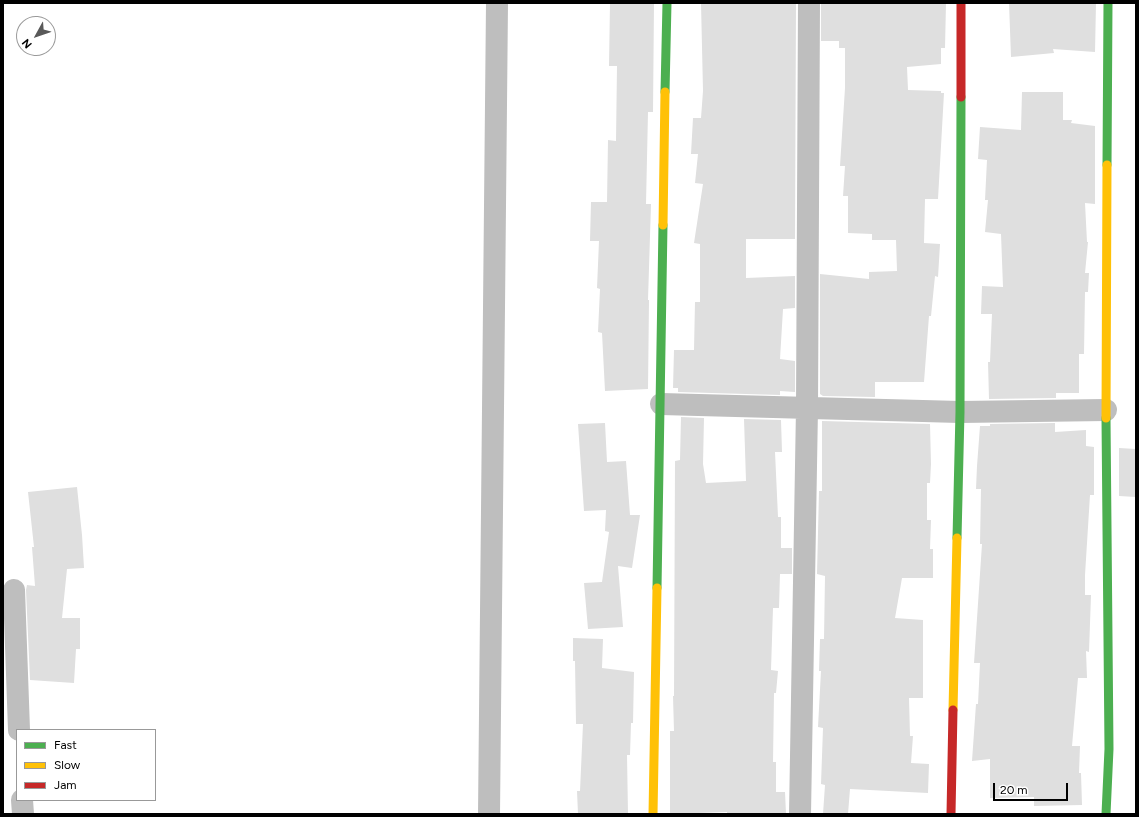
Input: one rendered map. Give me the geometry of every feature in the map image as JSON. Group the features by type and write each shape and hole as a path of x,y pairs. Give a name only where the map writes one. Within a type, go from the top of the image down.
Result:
{"street":[{"path":"489,814 498,3"},
{"path":"653,814 667,3"},
{"path":"800,814 807,408 809,3"},
{"path":"951,814 960,412 961,3"},
{"path":"1106,814 1109,749 1106,410 1108,3"},
{"path":"661,404 960,412 1106,410"},
{"path":"14,590 20,729"},
{"path":"22,801 22,814"}],"building":[{"path":"610,3 654,3 653,112 648,112 646,204 651,204 648,300 648,389 605,391 602,333 598,332 600,289 597,288 599,241 590,241 591,202 607,202 608,140 616,141 617,66 609,66"},
{"path":"701,3 796,3 795,239 746,239 746,278 795,276 795,308 783,309 780,359 795,361 795,392 780,391 780,395 678,392 678,388 673,388 674,350 694,350 695,302 700,302 700,244 694,243 703,184 695,183 698,154 691,154 693,118 701,118 703,91"},
{"path":"821,3 946,3 945,48 941,48 941,64 907,67 908,90 941,91 941,93 944,93 938,199 925,199 924,243 940,244 938,277 935,276 931,316 929,316 924,382 875,382 875,397 823,396 820,394 820,274 869,279 869,272 897,271 896,240 872,240 872,234 848,233 848,196 843,196 845,166 840,166 845,88 845,48 839,48 839,41 821,41"},
{"path":"1009,3 1096,3 1095,52 1053,49 1054,53 1011,57"},
{"path":"1022,92 1063,92 1063,120 1072,120 1071,123 1095,126 1095,204 1085,203 1088,242 1085,273 1089,273 1088,292 1085,292 1084,354 1079,354 1079,393 1056,393 1056,398 989,399 988,362 990,362 992,314 981,314 982,286 1003,287 1001,234 985,232 988,200 985,200 987,160 978,159 980,127 1021,130"},
{"path":"681,417 704,418 703,464 706,483 746,481 744,419 781,420 782,452 775,452 778,517 781,517 781,548 792,548 792,574 780,574 779,608 773,608 771,670 778,671 776,693 774,693 773,762 776,762 776,792 785,792 786,814 727,814 727,812 670,814 670,731 674,731 675,461 680,460"},
{"path":"822,421 930,424 931,464 930,483 927,483 927,520 931,520 930,549 933,549 933,578 902,578 895,618 923,620 923,698 909,698 910,736 913,736 911,763 929,764 928,793 850,789 848,814 823,814 825,785 821,784 823,728 818,727 821,671 819,671 820,639 824,639 825,576 817,574 819,491 822,491"},
{"path":"605,423 607,462 626,461 630,515 640,515 632,568 618,566 623,627 588,629 584,583 602,582 609,532 605,531 606,510 584,511 578,424"},
{"path":"1055,423 1055,432 1086,430 1086,446 1094,447 1094,495 1090,495 1085,575 1085,595 1091,595 1089,652 1086,651 1087,678 1078,678 1072,746 1080,746 1079,773 1081,773 1082,805 1034,806 1034,797 990,798 990,759 972,761 976,704 978,704 980,663 974,663 982,544 980,544 981,489 976,489 977,466 980,426 990,426 990,424"},
{"path":"1119,448 1136,449 1136,497 1119,496"},
{"path":"77,487 84,568 67,569 62,618 80,618 80,649 76,649 74,683 30,680 26,590 27,585 35,586 32,547 34,547 28,492"},
{"path":"573,638 603,639 602,668 634,672 633,723 631,723 630,755 627,755 628,814 578,814 577,791 580,791 583,724 576,724"}],"traffic: fast":[{"path":"665,92 667,3"},
{"path":"1107,165 1108,3"},
{"path":"957,538 960,412 961,97"},
{"path":"657,588 663,225"},
{"path":"1106,418 1109,749 1106,814"}],"traffic: slow":[{"path":"663,225 665,92"},
{"path":"1106,418 1107,165"},
{"path":"953,710 957,538"},
{"path":"653,814 657,588"}],"traffic: jam":[{"path":"961,3 961,97"},
{"path":"951,814 953,710"}]}
